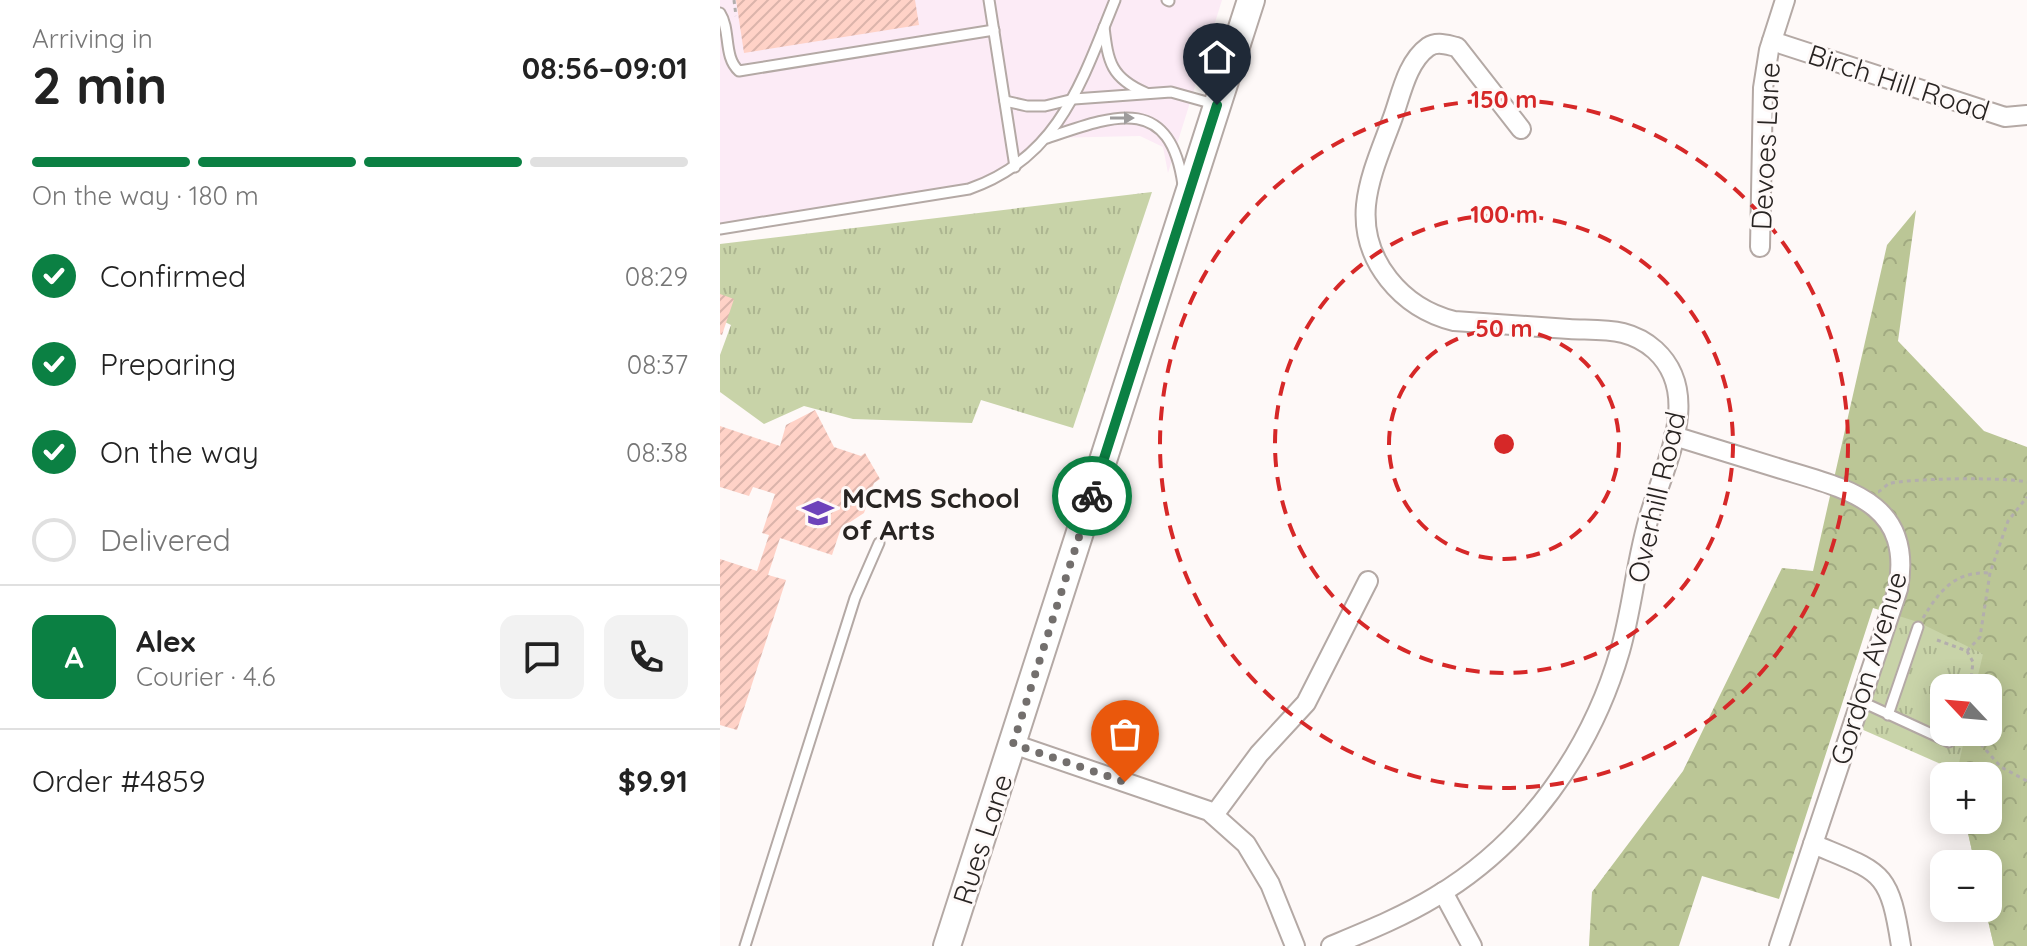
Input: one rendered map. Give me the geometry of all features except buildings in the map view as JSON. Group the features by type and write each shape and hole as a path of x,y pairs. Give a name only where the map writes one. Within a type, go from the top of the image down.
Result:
{"main road":[{"name":"Rues Lane","path":"947,946 1251,0"}],"street":[{"name":"Devoes Lane","path":"1760,247 1763,88 1772,41 1785,0"},
{"name":"Birch Hill Road","path":"1772,41 2005,117 2027,116"},
{"name":"Overhill Road","path":"1331,946 1400,917 1475,869 1508,840 1565,772 1588,734 1620,651 1645,532 1680,411 1675,380 1664,359 1639,339 1609,331 1442,319 1412,303 1394,288 1381,269 1371,248 1366,225 1366,202 1408,73 1419,54 1431,45 1442,43 1457,47 1521,129"},
{"name":"Gordon Avenue","path":"1674,436 1849,489 1868,500 1889,523 1896,538 1901,572 1779,946"},
{"path":"1214,815 1259,754 1306,703 1368,581"},
{"path":"1013,744 1209,811 1246,844 1270,884 1295,946"},
{"path":"1813,844 1869,867 1883,879 1894,906 1901,946"},
{"path":"1443,892 1472,946"}],"lane":[{"path":"989,0 1015,167"},
{"path":"720,229 969,189 996,179 1015,167 1047,138 1074,99 1115,0"},
{"path":"720,13 732,63 739,71 994,30"},
{"path":"1104,26 1107,55 1114,71 1130,86 1149,94"},
{"path":"1005,101 1045,106 1074,99 1171,92 1217,105"},
{"path":"1047,138 1104,119 1146,119 1164,131 1174,148 1181,167 1186,203"},
{"path":"745,946 855,598 879,543"},
{"path":"1888,715 1918,627"},
{"path":"1860,701 1930,734"}],"path":[{"path":"734,0 738,27"},
{"path":"1868,500 1888,484 2011,478 2027,482"},
{"path":"1967,651 1980,637 1990,573 2008,521 2027,497"},
{"path":"1918,627 1931,605 1958,577 1973,572 1990,573"},
{"path":"1937,640 1967,651 1973,662 1972,674"},
{"path":"1982,746 2001,767 2027,781"}],"shaded area":[{"path":"720,0 1222,0 1168,173 1163,147 1140,136 1048,138 988,182 720,229"}],"green space":[{"path":"1152,192 1073,428 981,400 972,423 853,419 804,406 764,424 720,392 720,355 731,325 725,322 720,296 720,244"},
{"path":"1916,210 1898,341 1984,431 2027,447 2027,946 1994,946 1988,922 2002,922 2002,850 1972,850 1968,834 2002,834 2002,762 1959,762 1963,746 2002,746 2002,674 1978,674 1983,654 1918,622 1873,608 1779,899 1702,876 1679,946 1589,946 1592,892 1683,771 1782,568 1813,571 1887,245"},
{"path":"2027,447 2027,946 1994,946 1988,922 2002,922 2002,850 1972,850 1968,834 2002,834 2002,762 1936,762 1852,725 1898,589"}],"way so far":[{"path":"1092,496 1013,744 1125,782"}],"place":[{"name":"MCMS School of Arts","path":"818,513"}],"route":[{"path":"1092,496 1217,105"}]}
